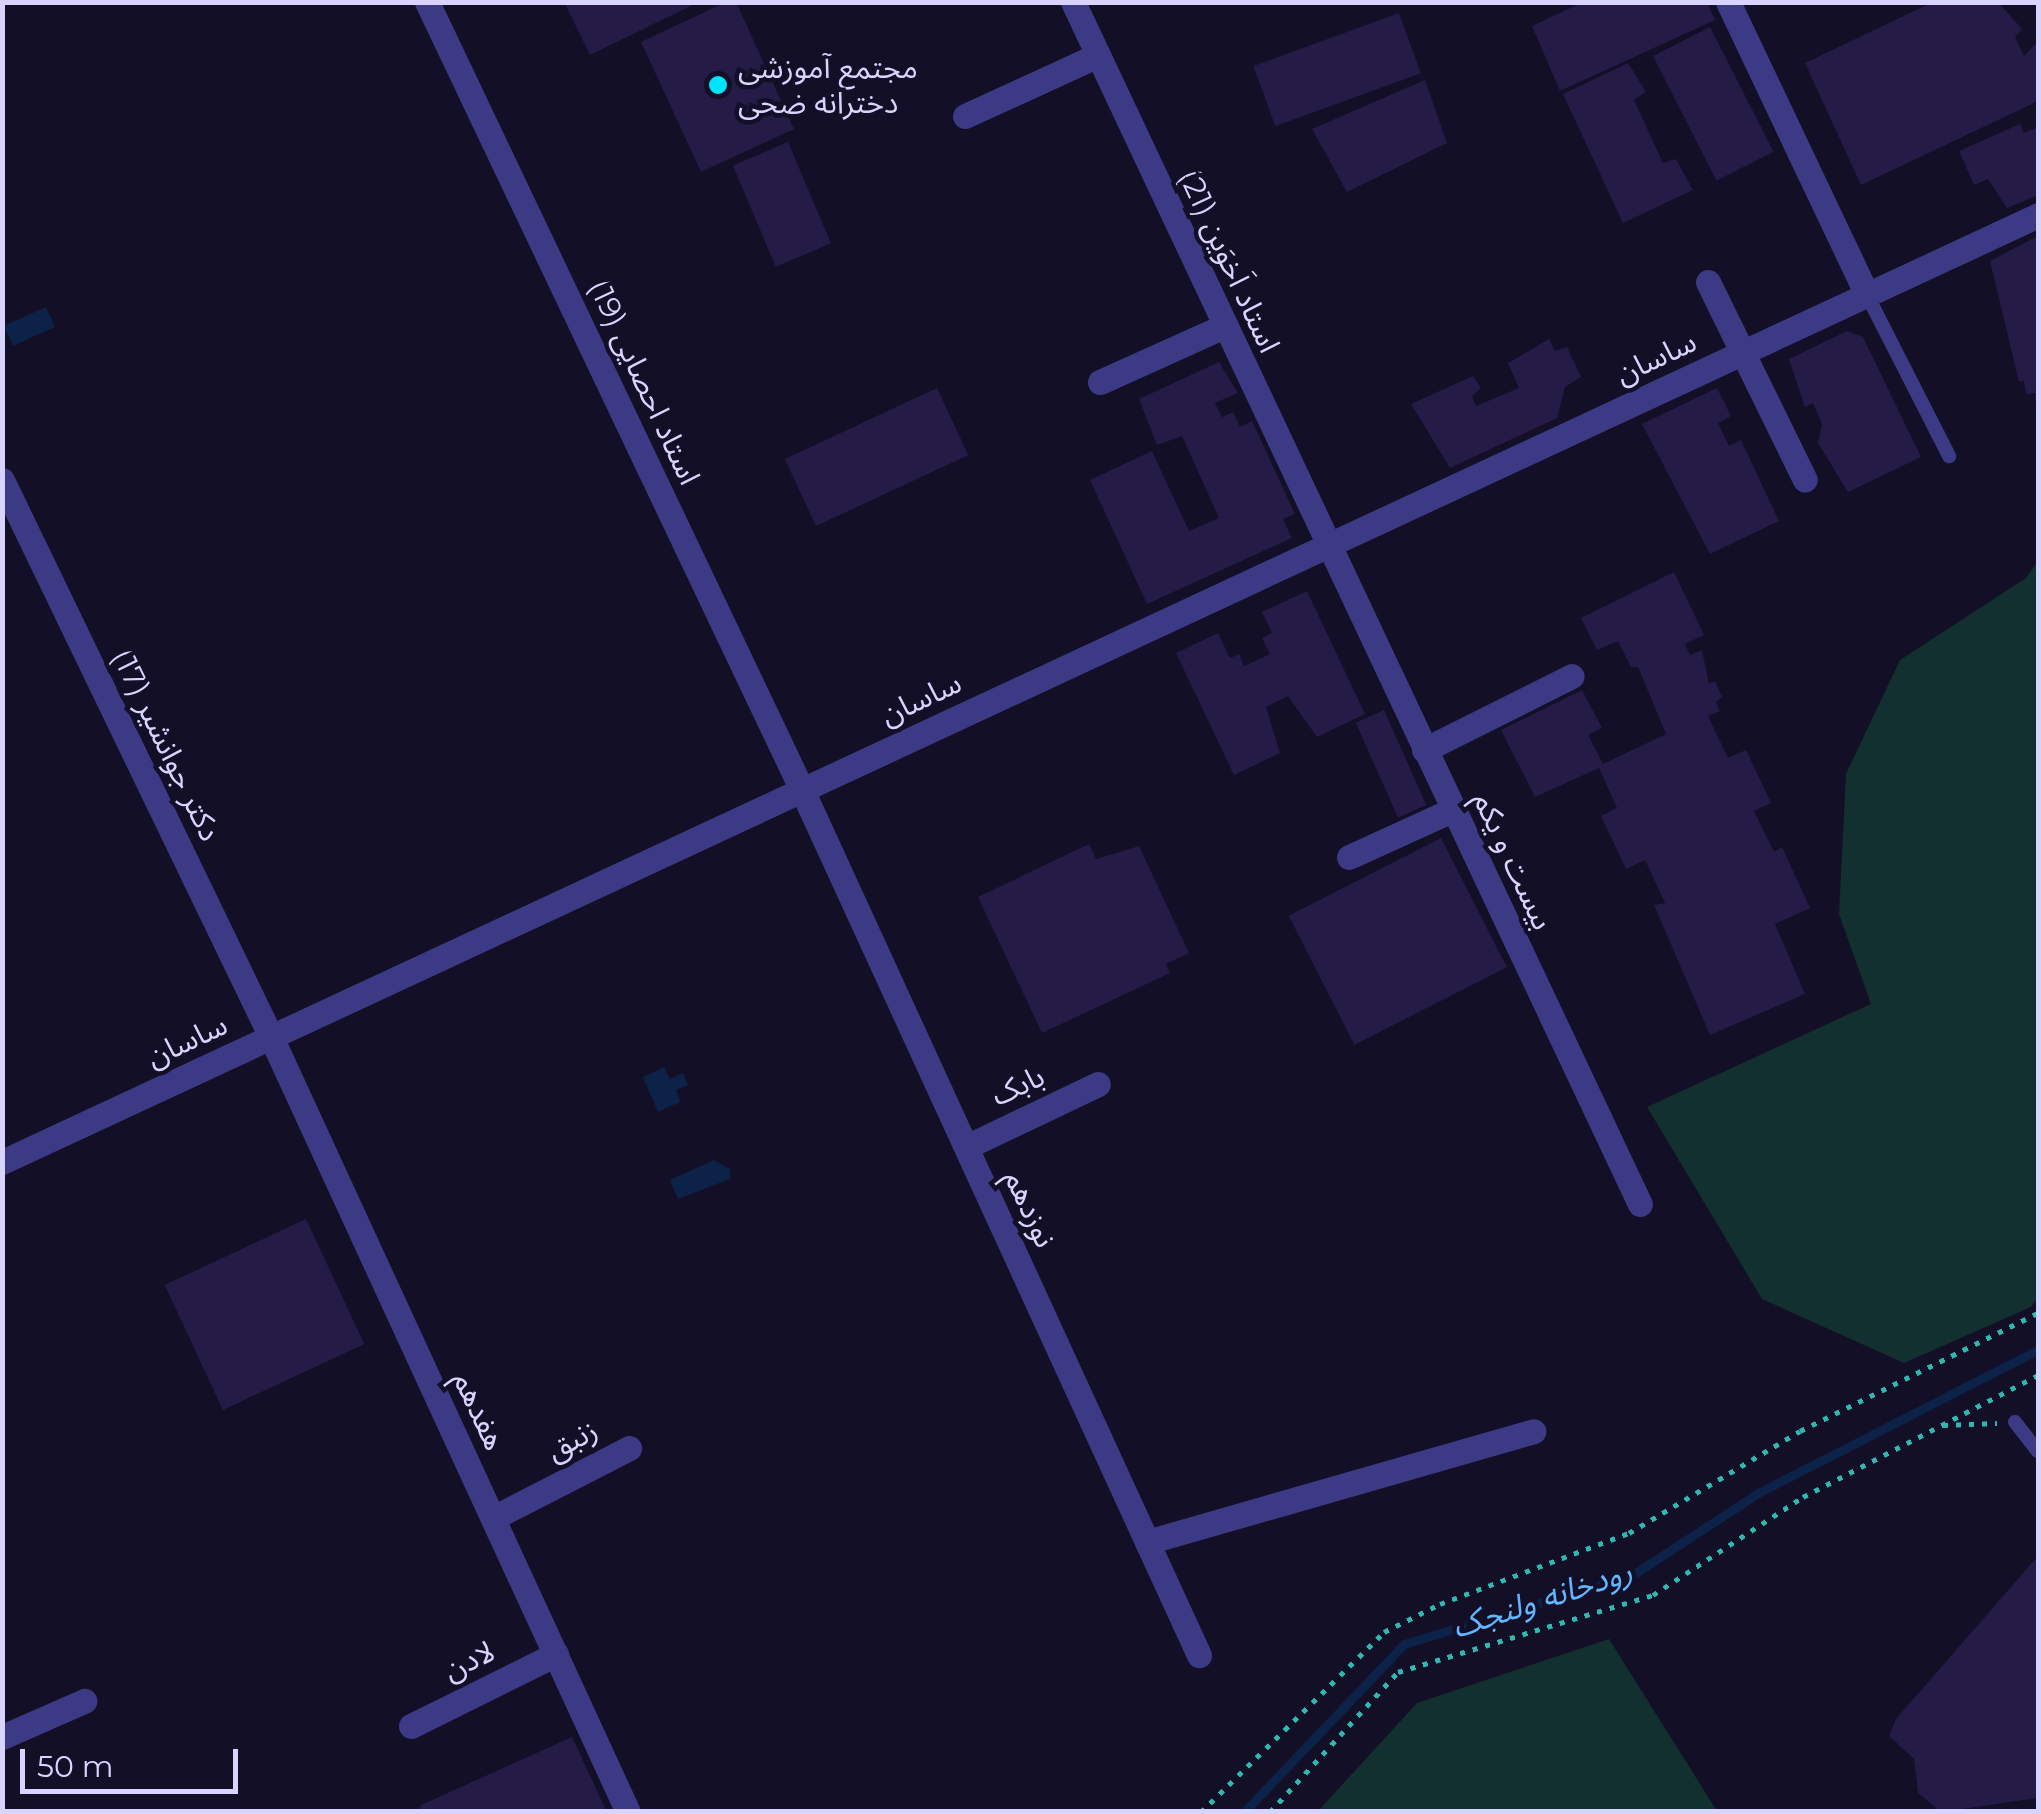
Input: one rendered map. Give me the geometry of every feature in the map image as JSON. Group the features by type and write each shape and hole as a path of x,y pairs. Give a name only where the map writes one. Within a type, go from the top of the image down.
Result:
{"street":[{"name":"استاد احصایی (19)","path":"427,2 802,790"},
{"name":"استاد اَخوَين (21)","path":"1073,2 1327,546"},
{"path":"1728,2 1867,295"},
{"path":"965,116 1098,56"},
{"name":"ساسان","path":"2,1162 2038,215"},
{"path":"1708,282 1805,480"},
{"path":"1100,382 1224,326"},
{"name":"دکتر جوانشیر (17)","path":"2,480 271,1037"},
{"name":"بیست و یکم","path":"1327,546 1640,1204"},
{"path":"1424,750 1572,676"},
{"name":"نوزدهم","path":"802,790 1199,1654"},
{"path":"1349,858 1452,810"},
{"name":"هفدهم","path":"271,1037 628,1812"},
{"name":"بابک","path":"966,1147 1098,1084"},
{"path":"1148,1542 1533,1431"},
{"name":"زنبق","path":"493,1518 629,1448"},
{"name":"لادن","path":"411,1726 556,1654"},
{"path":"2,1737 84,1701"}],"lane":[{"path":"1867,295 1948,456"},
{"path":"2015,1422 2038,1451"}],"path":[{"path":"1201,1812 1384,1632 1440,1604 1629,1533 1800,1430 2038,1313"},
{"path":"1270,1812 1398,1672 1653,1595 1803,1497 2038,1374"},
{"path":"1940,1426 2015,1422"}],"green space":[{"path":"2038,561 2038,1296 2031,1307 1904,1363 1762,1299 1647,1107 1871,1004 1839,914 1846,774 1900,660 2026,578"},
{"path":"1609,1639 1717,1811 1318,1811 1417,1703"}],"water":[{"path":"46,307 55,327 13,346 4,326"},
{"path":"664,1067 670,1079 683,1073 688,1085 676,1090 680,1102 658,1112 643,1077"},
{"path":"714,1160 730,1169 730,1179 678,1199 670,1180"}],"building":[{"path":"564,2 699,2 590,55"},
{"name":"مجتمع آموزشی دخترانه ضحی","path":"726,2 736,2 794,129 701,172 641,42"},
{"path":"1583,2 1707,2 1715,20 1560,91 1532,26"},
{"path":"1933,2 1998,2 2022,29 2015,37 2024,56 2038,41 2038,101 1861,185 1805,63"},
{"path":"1399,13 1421,73 1275,126 1253,66"},
{"path":"1710,27 1774,152 1717,181 1653,56"},
{"path":"1628,63 1646,92 1634,100 1663,163 1676,159 1693,190 1623,223 1563,94"},
{"path":"1425,80 1447,143 1347,192 1312,129"},
{"path":"2020,124 2024,133 2038,127 2038,195 2007,208 1988,179 1974,185 1959,151"},
{"path":"788,142 831,243 776,267 733,165"},
{"path":"2038,236 2036,405 2035,393 2026,394 2024,381 2019,382 1990,261"},
{"path":"1847,331 1863,337 1921,457 1848,492 1818,443 1822,424 1813,403 1805,407 1789,359"},
{"path":"1549,339 1555,351 1567,347 1581,377 1565,387 1557,418 1450,468 1411,404 1473,376 1481,388 1472,396 1476,406 1519,388 1508,363"},
{"path":"1219,362 1238,393 1215,403 1222,417 1233,412 1240,427 1252,421 1295,514 1283,519 1292,538 1147,604 1090,480 1152,451 1189,531 1219,518 1182,436 1157,445 1139,399"},
{"path":"937,388 968,455 816,526 785,459"},
{"path":"1717,388 1731,416 1718,423 1729,446 1741,440 1779,521 1710,554 1642,424"},
{"path":"1674,572 1704,635 1685,644 1690,655 1702,650 1709,684 1715,681 1722,697 1716,702 1720,711 1708,716 1728,758 1746,750 1771,803 1754,811 1774,852 1782,847 1810,908 1775,924 1805,994 1710,1035 1654,905 1665,903 1645,860 1626,869 1601,816 1617,808 1599,768 1535,797 1501,730 1582,690 1602,728 1588,735 1603,764 1666,734 1638,667 1631,667 1618,641 1597,650 1581,618"},
{"path":"1307,591 1365,714 1317,737 1288,696 1266,707 1280,753 1234,775 1176,653 1218,633 1230,658 1239,654 1244,666 1270,654 1262,638 1272,633 1262,612"},
{"path":"1384,710 1426,805 1398,818 1356,723"},
{"path":"1441,838 1507,967 1354,1045 1289,916"},
{"path":"1089,844 1096,859 1139,846 1189,953 1166,964 1170,973 1042,1033 978,897"},
{"path":"306,1219 364,1344 223,1410 165,1285"},
{"path":"2038,1556 2038,1798 1941,1812 1918,1793 1914,1759 1889,1736 1896,1719"},
{"path":"572,1737 607,1812 418,1812 421,1805"}],"waterway":[{"name":"رودخانه ولنجک","path":"1244,1812 1404,1644 1634,1574 1760,1492 2038,1350"}],"place":[{"name":"مجتمع آموزشی دخترانه ضحی","path":"718,85"}]}
